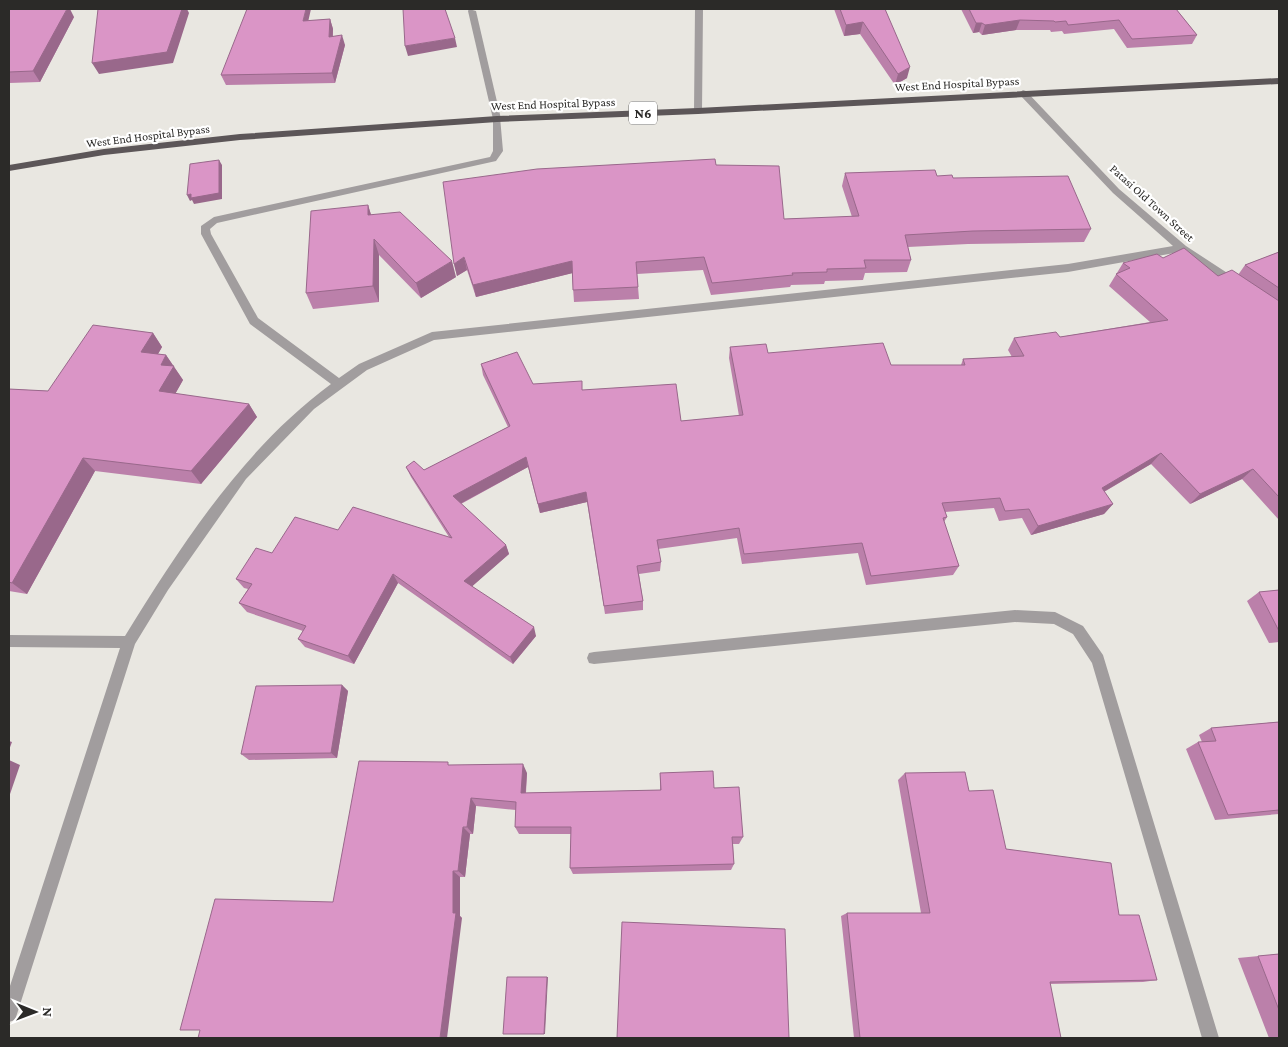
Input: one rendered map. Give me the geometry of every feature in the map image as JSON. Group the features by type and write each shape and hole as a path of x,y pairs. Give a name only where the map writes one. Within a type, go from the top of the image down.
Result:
{"highway":[{"name":"West End Hospital Bypass","path":"9,168 104,152 240,137 497,119 698,111 1279,80"}],"street":[{"path":"698,111 699,9"},
{"path":"339,384 254,321 206,234 205,228 214,220 493,159 498,151 497,119 472,11"},
{"name":"Patasi Old Town Street","path":"1023,93 1116,191 1182,248 1239,286"},
{"path":"9,1014 129,642 162,586 242,475 310,406 364,367 432,336 1068,268 1182,248"},
{"path":"594,658 1015,616 1055,618 1078,630 1098,660 1211,1038"},
{"path":"9,641 129,642"}],"building":[{"path":"9,9 67,9 33,71 9,72"},
{"path":"98,9 182,9 167,52 92,63"},
{"path":"247,9 306,9 303,21 330,19 329,37 342,35 332,73 221,75"},
{"path":"403,9 445,9 455,38 405,46"},
{"path":"840,9 885,9 910,67 898,74 863,22 846,25"},
{"path":"969,9 1176,9 1197,35 1132,39 1119,20 1068,25 1066,21 1020,20 985,25 976,23"},
{"path":"715,159 716,165 779,166 784,219 859,216 845,173 935,170 937,176 952,175 953,178 1068,176 1091,229 973,231 905,235 911,260 864,260 866,268 827,269 827,272 792,273 793,275 712,283 704,257 636,262 638,287 573,290 572,261 473,285 464,257 454,264 443,182 537,169"},
{"path":"219,160 219,193 191,198 191,194 187,195 190,164"},
{"path":"368,205 368,215 400,212 452,261 416,283 374,239 373,286 306,293 311,211"},
{"path":"1184,248 1218,276 1232,270 1279,301 1279,497 1253,469 1200,494 1161,453 1102,488 1113,504 1038,526 1029,509 1005,511 1000,498 942,503 947,517 943,518 959,566 871,576 862,543 744,554 739,528 657,540 661,562 637,566 643,601 604,606 586,492 538,504 526,457 453,496 506,545 464,581 534,627 510,657 393,574 348,656 298,639 306,626 239,603 252,584 236,579 256,548 272,553 295,517 338,530 353,507 452,538 406,467 414,461 424,470 510,426 481,364 517,352 533,384 582,381 582,390 676,384 681,421 743,415 730,347 766,344 768,353 883,343 891,365 965,365 963,359 1024,356 1014,338 1056,332 1060,337 1168,320 1116,274 1130,268 1123,263 1157,254 1163,258"},
{"path":"1279,252 1279,288 1245,265"},
{"path":"93,325 153,333 141,352 166,355 161,365 174,366 159,391 249,404 191,471 83,458 12,583 9,582 9,389 48,391"},
{"path":"1279,590 1279,631 1259,592"},
{"path":"342,685 331,753 241,754 256,686"},
{"path":"1279,722 1279,810 1228,815 1198,742 1216,741 1211,728"},
{"path":"359,761 448,762 448,765 523,764 521,793 661,790 660,773 713,771 714,788 739,787 743,837 732,837 734,864 570,868 571,827 515,827 516,802 471,798 467,827 463,827 458,871 453,871 453,913 456,913 440,1038 198,1038 200,1030 180,1030 215,899 333,902"},
{"path":"965,772 969,791 993,790 1006,849 1111,863 1119,915 1139,915 1157,980 1050,982 1061,1038 860,1038 847,913 930,913 905,773"},
{"path":"622,922 785,929 789,1038 617,1038"},
{"path":"1279,954 1279,1010 1258,956"},
{"path":"507,977 547,977 544,1034 503,1034"}]}
